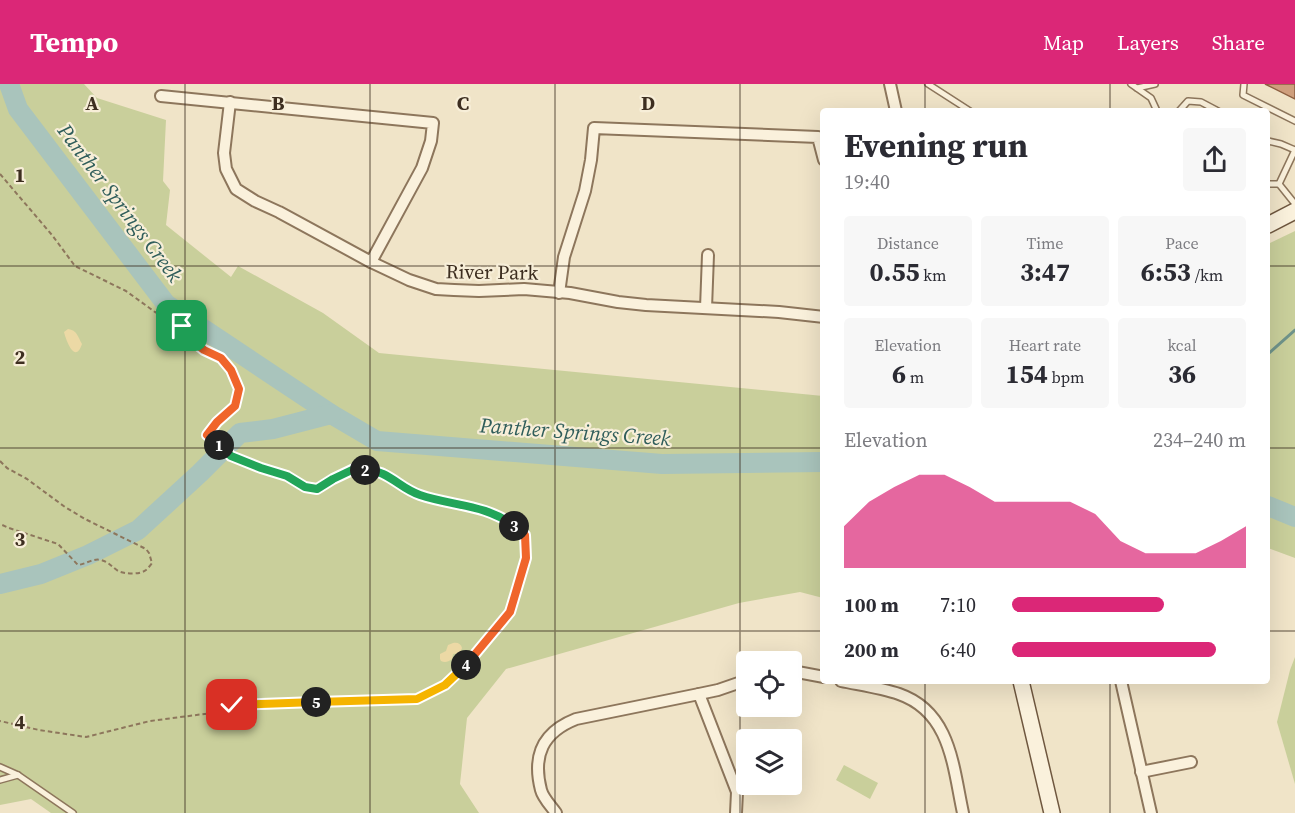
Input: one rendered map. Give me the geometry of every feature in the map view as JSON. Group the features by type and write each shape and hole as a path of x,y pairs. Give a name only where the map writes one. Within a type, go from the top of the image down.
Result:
{"main road":[{"path":"1270,224 1295,211"},
{"path":"1022,684 1052,813"}],"street":[{"path":"890,84 895,108"},
{"path":"161,96 433,123 431,141 422,168 370,262"},
{"name":"River Park","path":"230,102 224,153 226,169 236,189 370,262 409,280 436,289 479,291 524,289 570,293 646,305 820,317"},
{"path":"560,292 564,257 585,191 594,128 818,137 820,145"},
{"path":"706,308 708,255"},
{"path":"802,672 820,676"},
{"path":"556,813 541,792 538,762 542,748 550,734 556,729 576,719 718,690 736,684"},
{"path":"854,684 898,694 920,704 931,715 941,728 947,742 963,813"},
{"path":"1121,684 1151,813"},
{"path":"699,694 737,792 736,813"},
{"path":"1141,772 1191,762"}],"lane":[{"path":"928,84 965,108"},
{"path":"1131,84 1151,98 1156,108"},
{"path":"1137,88 1155,84"},
{"path":"1244,84 1243,95 1269,108"},
{"path":"1182,108 1188,101 1201,102 1212,108"},
{"path":"1270,108 1295,121"},
{"path":"1270,141 1295,150 1279,184"},
{"path":"1270,184 1279,184"},
{"path":"1279,184 1295,204"},
{"path":"0,767 18,775 73,813"},
{"path":"0,780 18,775"}],"path":[{"path":"0,174 75,266 126,291 155,312 182,326 190,339 204,350 221,358 231,370 239,389 235,406 217,422 207,435 229,454 287,476 305,487 317,489 354,469 382,472 400,486 418,495 483,509 506,520 525,535 526,558 510,612 462,670 445,685 417,699 232,705 212,713 150,721 86,737 0,721"},
{"path":"0,461 65,507 146,549 152,563 141,573 117,571 109,563 101,560 78,565 58,544 0,524"}],"green space":[{"path":"0,84 84,84 97,98 166,120 163,181 170,190 166,225 231,277 238,266 323,313 379,353 820,396 820,597 800,592 739,603 506,669 467,718 460,784 479,813 51,813 31,799 0,805"},
{"path":"1295,231 1295,558 1270,549 1270,243"},
{"path":"1295,657 1295,784 1277,722"},
{"path":"844,765 878,783 870,799 836,780"}],"sand":[{"path":"68,329 75,332 82,344 77,352 71,349 67,340 64,332"},
{"path":"453,643 460,644 462,648 459,653 453,654 449,661 441,661 440,654"}],"building":[{"path":"1265,84 1295,84 1295,99"}],"waterway":[{"name":"Panther Springs Creek","path":"9,84 18,109 166,304 331,414 377,441 662,464 820,462"},
{"path":"1270,352 1295,330"},
{"name":"Panther Springs Creek","path":"0,584 41,574 88,555 138,530 240,433 273,429 331,414"},
{"name":"Panther Springs Creek","path":"1270,507 1295,517"}],"route":[{"path":"182,326 190,339 204,350 221,358 231,370 239,389 235,406 217,422 207,435 231,456 287,476 305,487 317,489 354,469 382,472 400,486 418,495 483,509 506,520 525,535 526,558 510,612 462,670 445,685 417,699 232,705"}]}
